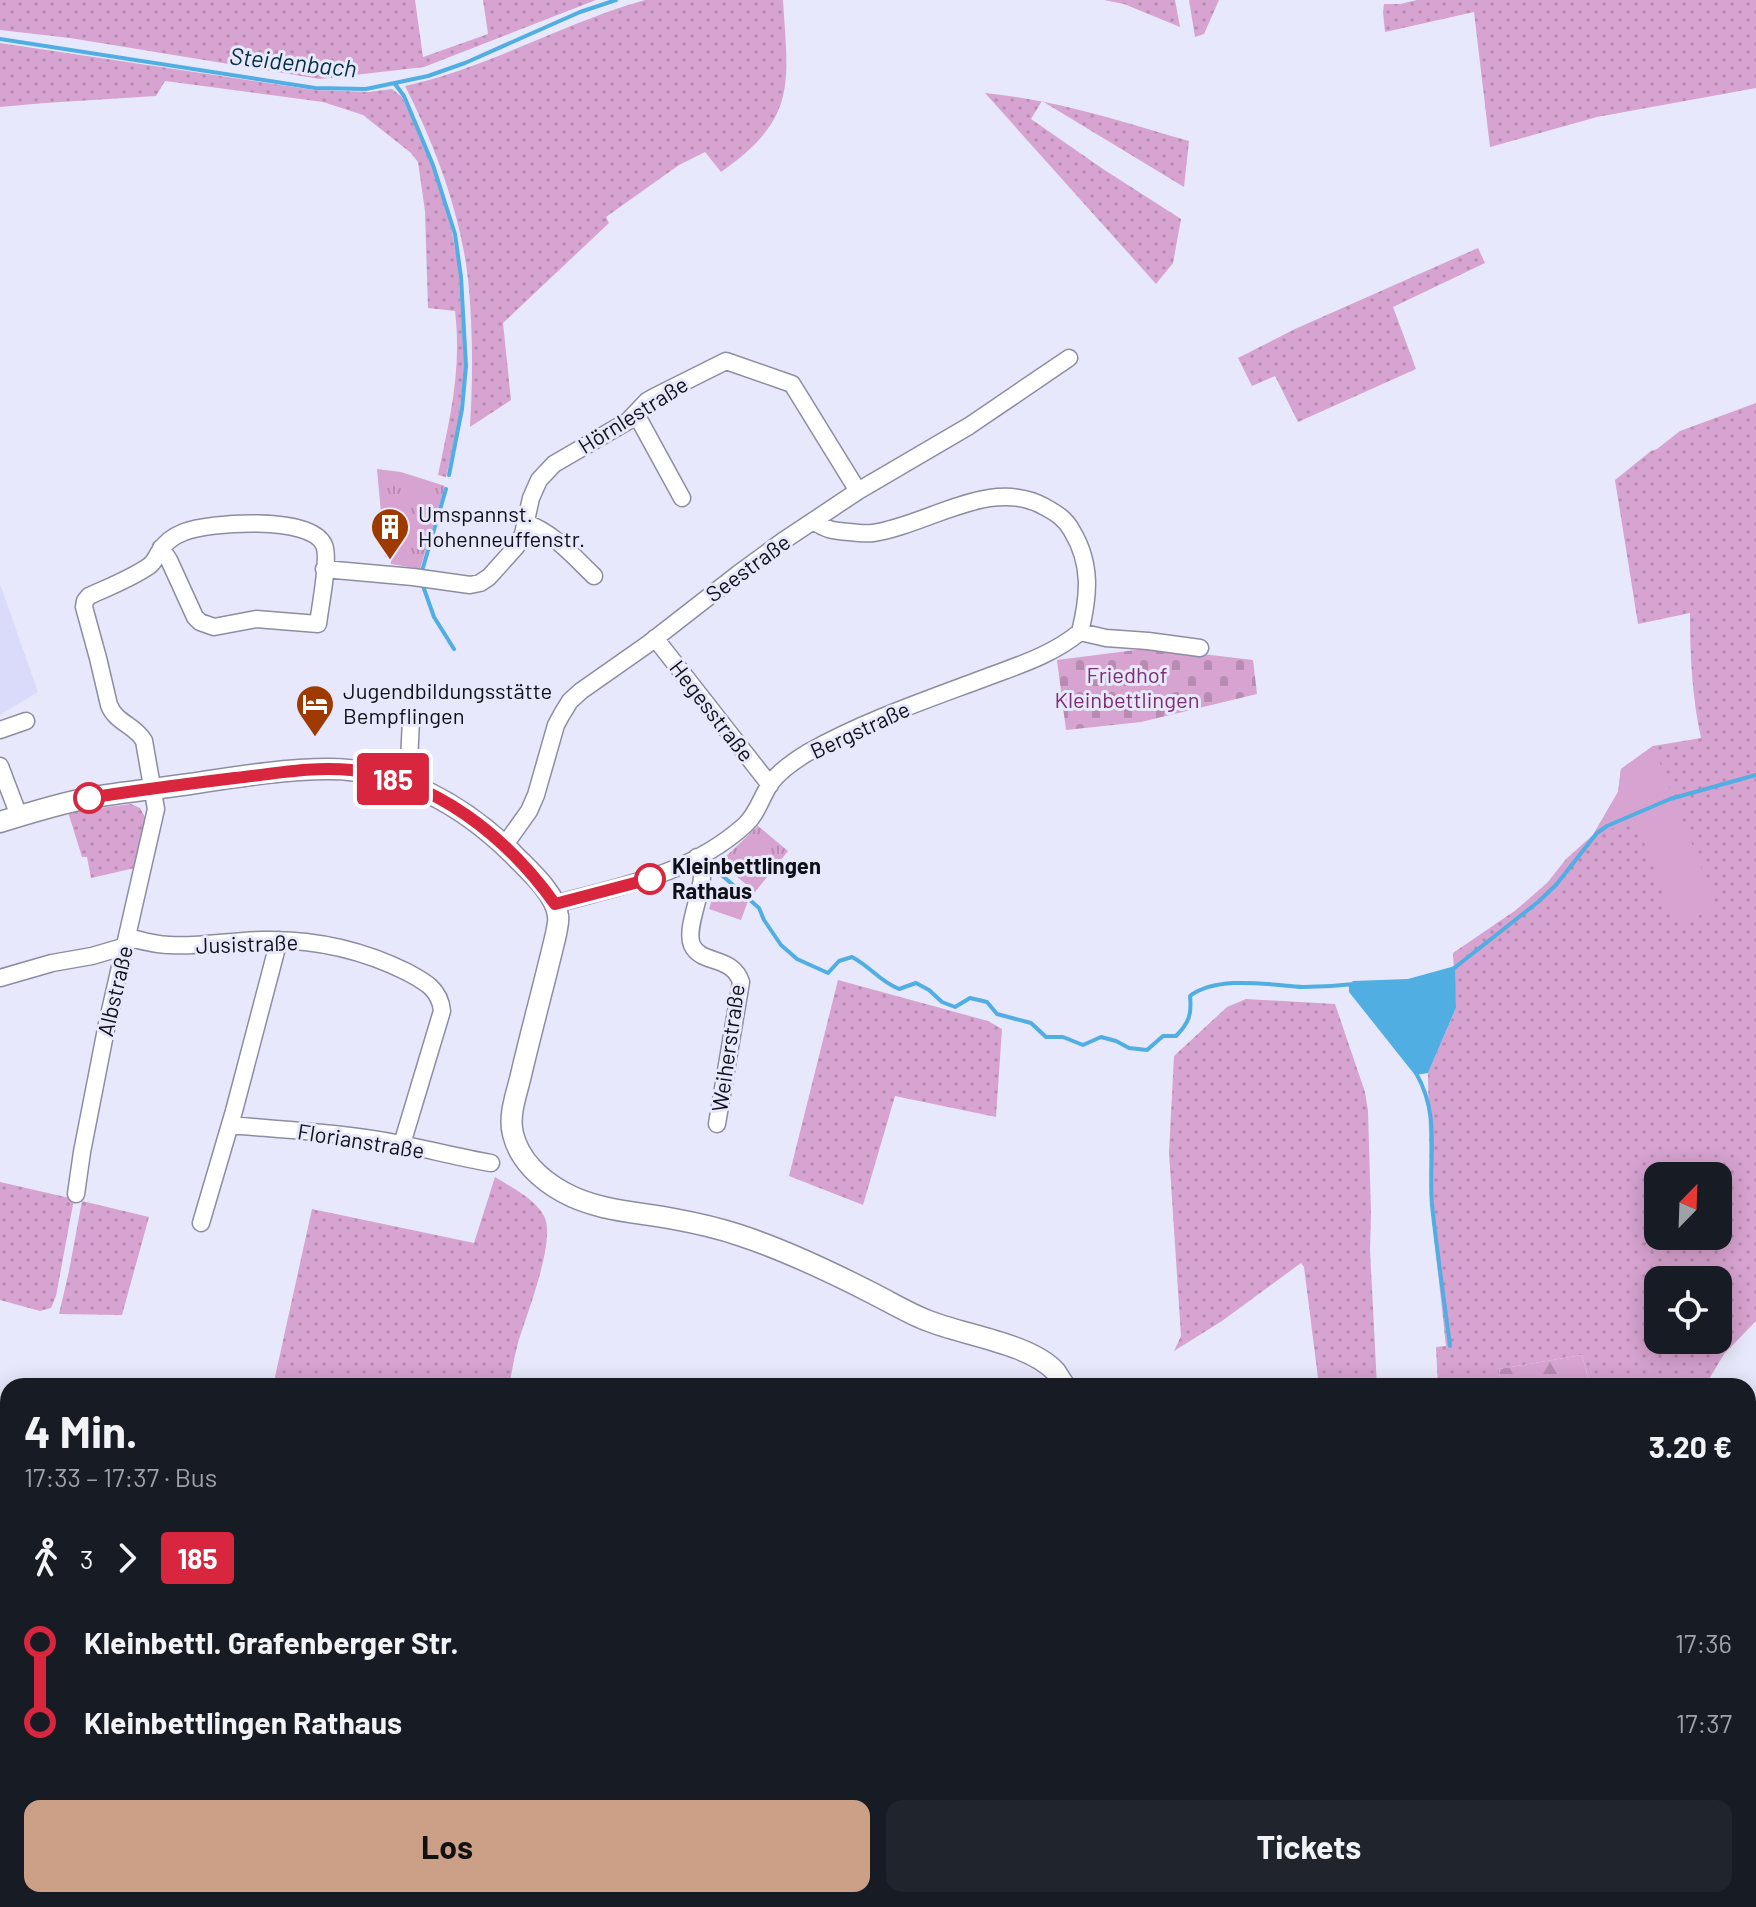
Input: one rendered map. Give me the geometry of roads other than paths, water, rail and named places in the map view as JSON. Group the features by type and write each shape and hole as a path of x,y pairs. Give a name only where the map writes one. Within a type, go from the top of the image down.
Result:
{"street":[{"name":"Seestraße","path":"504,846 532,803 556,725 570,701 581,691 837,504 969,426 1069,358"},
{"name":"Hörnlestraße","path":"324,569 470,585 480,583 516,547 523,534 531,498 546,470 628,421 647,401 726,361 792,384 858,491"},
{"path":"636,414 682,498"},
{"path":"814,521 822,527 873,533 989,498 1024,497 1055,512 1069,524 1083,552 1087,582 1080,632 1106,638 1200,648"},
{"path":"837,504 852,532"},
{"path":"526,523 550,535 594,576"},
{"name":"Albstraße","path":"76,1194 95,1087 156,809 144,741 140,734 117,719 112,712 85,601 89,596 151,565 161,548 173,538 202,527 290,525 305,529 316,535 324,545 324,569"},
{"path":"161,548 195,617 214,627 256,619 318,624 324,569"},
{"name":"Bergstraße","path":"555,904 655,878 697,857 747,823 770,785 783,770 806,754 925,701 1054,651 1080,632"},
{"name":"Hegesstraße","path":"655,638 770,785"},
{"path":"408,784 411,719"},
{"path":"0,730 26,721"},
{"path":"0,766 10,819 76,801 153,788 330,769 372,774 408,784 446,801 504,846 530,871 555,904 558,917 556,934 514,1105 512,1131 529,1165 539,1176 579,1200 615,1210 702,1225 771,1247 926,1320 1037,1357 1060,1378"},
{"name":"Weiherstraße","path":"697,857 702,877 691,943 694,950 731,966 741,982 717,1124"},
{"path":"201,1223 279,940"},
{"name":"Jusistraße","path":"127,942 184,945 302,941 350,949 397,967 429,985 437,992 442,1011 402,1144"},
{"path":"0,978 52,963 92,956 127,942"},
{"name":"Florianstraße","path":"230,1125 402,1144 491,1163"}],"water":[{"path":"1455,966 1456,1008 1428,1073 1415,1075 1349,992 1349,985 1353,981 1408,979"}],"waterway":[{"name":"Steidenbach","path":"0,39 315,88 366,89 428,76 465,63 580,12 616,0"},
{"path":"395,84 404,96 433,165 455,234 461,277 466,366 462,409 449,475"},
{"path":"422,571 446,489"},
{"path":"422,583 434,617 454,649"},
{"path":"1453,969 1538,902 1556,885 1597,833 1607,826 1670,799 1756,775"},
{"path":"716,870 759,908 781,945 797,959 828,973 839,961 852,957 899,989 916,983 942,1002 955,1007 970,998 987,1002 997,1014 1031,1023 1046,1037 1063,1037 1083,1045 1101,1037 1129,1048 1147,1050 1163,1036 1176,1036 1189,1018 1190,996 1215,985 1245,983 1309,987 1354,984"},
{"path":"1416,1073 1424,1089 1431,1121 1432,1205 1450,1346"}],"place":[{"name":"Umspannst. Hohenneuffenstr.","path":"390,561"},
{"name":"Jugendbildungsstätte Bempflingen","path":"315,738"},
{"name":"Kleinbettlingen Rathaus","path":"650,879"}],"park label":[{"name":"Friedhof Kleinbettlingen","path":"1127,688"}]}
